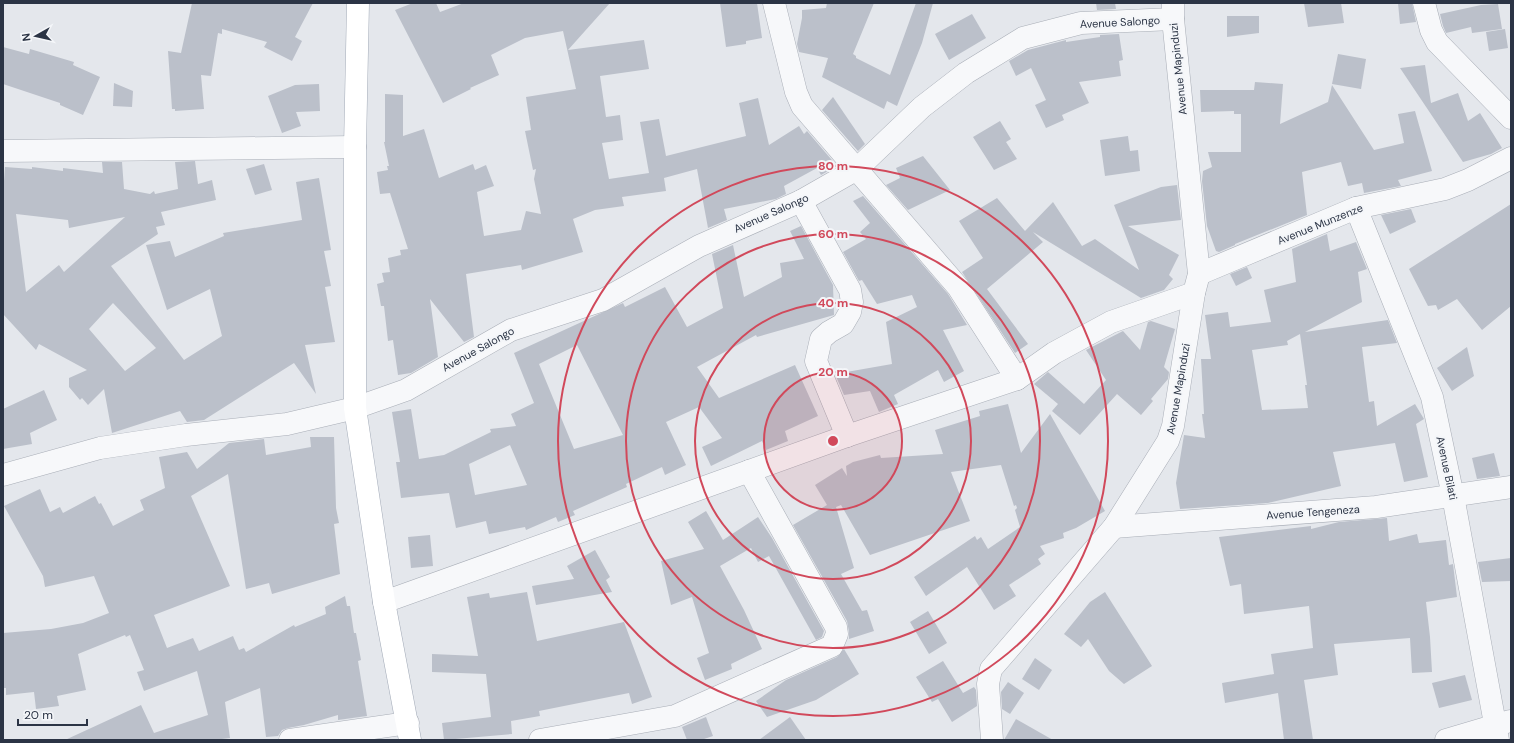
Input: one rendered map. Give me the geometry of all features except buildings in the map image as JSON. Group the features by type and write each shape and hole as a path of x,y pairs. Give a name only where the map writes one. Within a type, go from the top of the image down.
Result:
{"main road":[{"path":"358,3 355,147 355,408 384,602 409,732"}],"street":[{"path":"774,3 802,106 958,287 1017,380"},
{"path":"1424,3 1431,30 1437,42 1511,118"},
{"name":"Avenue Salongo","path":"3,475 100,448 186,435 288,424 355,408 406,390 521,325 603,300 699,246 801,201 857,169 922,107 966,73 1023,38 1080,23 1173,11"},
{"name":"Avenue Mapinduzi","path":"992,740 988,684 991,669 1114,527 1168,441 1171,433 1197,284 1173,11"},
{"path":"3,151 355,147"},
{"name":"Avenue Munzenze","path":"384,602 847,436 1017,380 1054,354 1111,322 1197,284 1356,208 1457,185 1511,158"},
{"path":"801,201 850,290 852,302 850,312 843,324 829,332 821,339 816,361 847,436"},
{"name":"Avenue Bilati","path":"1356,208 1430,389 1502,729"},
{"path":"540,740 675,716 832,646 837,634 836,627 749,471"},
{"name":"Avenue Tengeneza","path":"1114,527 1376,507 1511,487"},
{"path":"1446,740 1502,729"},
{"path":"290,740 409,732"}]}
